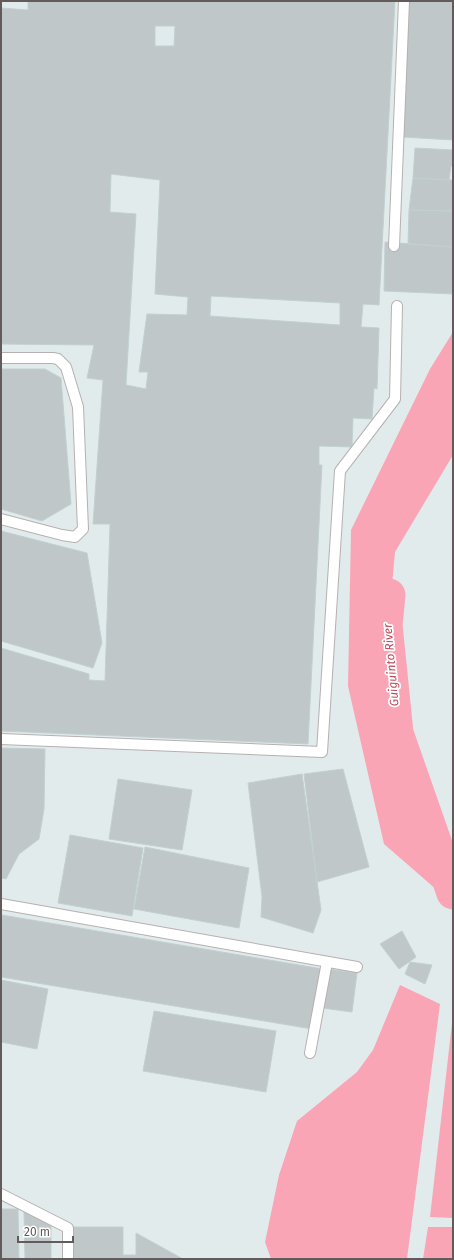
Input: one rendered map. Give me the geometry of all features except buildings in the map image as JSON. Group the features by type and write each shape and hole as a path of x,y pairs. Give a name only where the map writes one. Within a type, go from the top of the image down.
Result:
{"lane":[{"path":"394,246 404,1"},
{"path":"1,739 322,752 340,471 395,399 397,306"},
{"path":"1,358 53,358 58,359 66,367 79,417 83,529 75,537 1,519"},
{"path":"1,904 357,967"},
{"path":"310,1053 327,962"},
{"path":"1,1194 68,1228 68,1259"}],"shaded area":[{"path":"453,332 453,455 395,552 383,684 413,807 453,854 453,904 384,844 348,686 351,530 430,369"},
{"path":"400,985 440,1004 407,1259 271,1259 265,1242 279,1175 297,1121 357,1072 373,1050"},
{"path":"453,1014 453,1218 430,1217"},
{"path":"428,1227 453,1227 453,1259 423,1259"}],"waterway":[{"name":"Guiguinto River","path":"389,595 386,625 397,733 453,893"}]}
